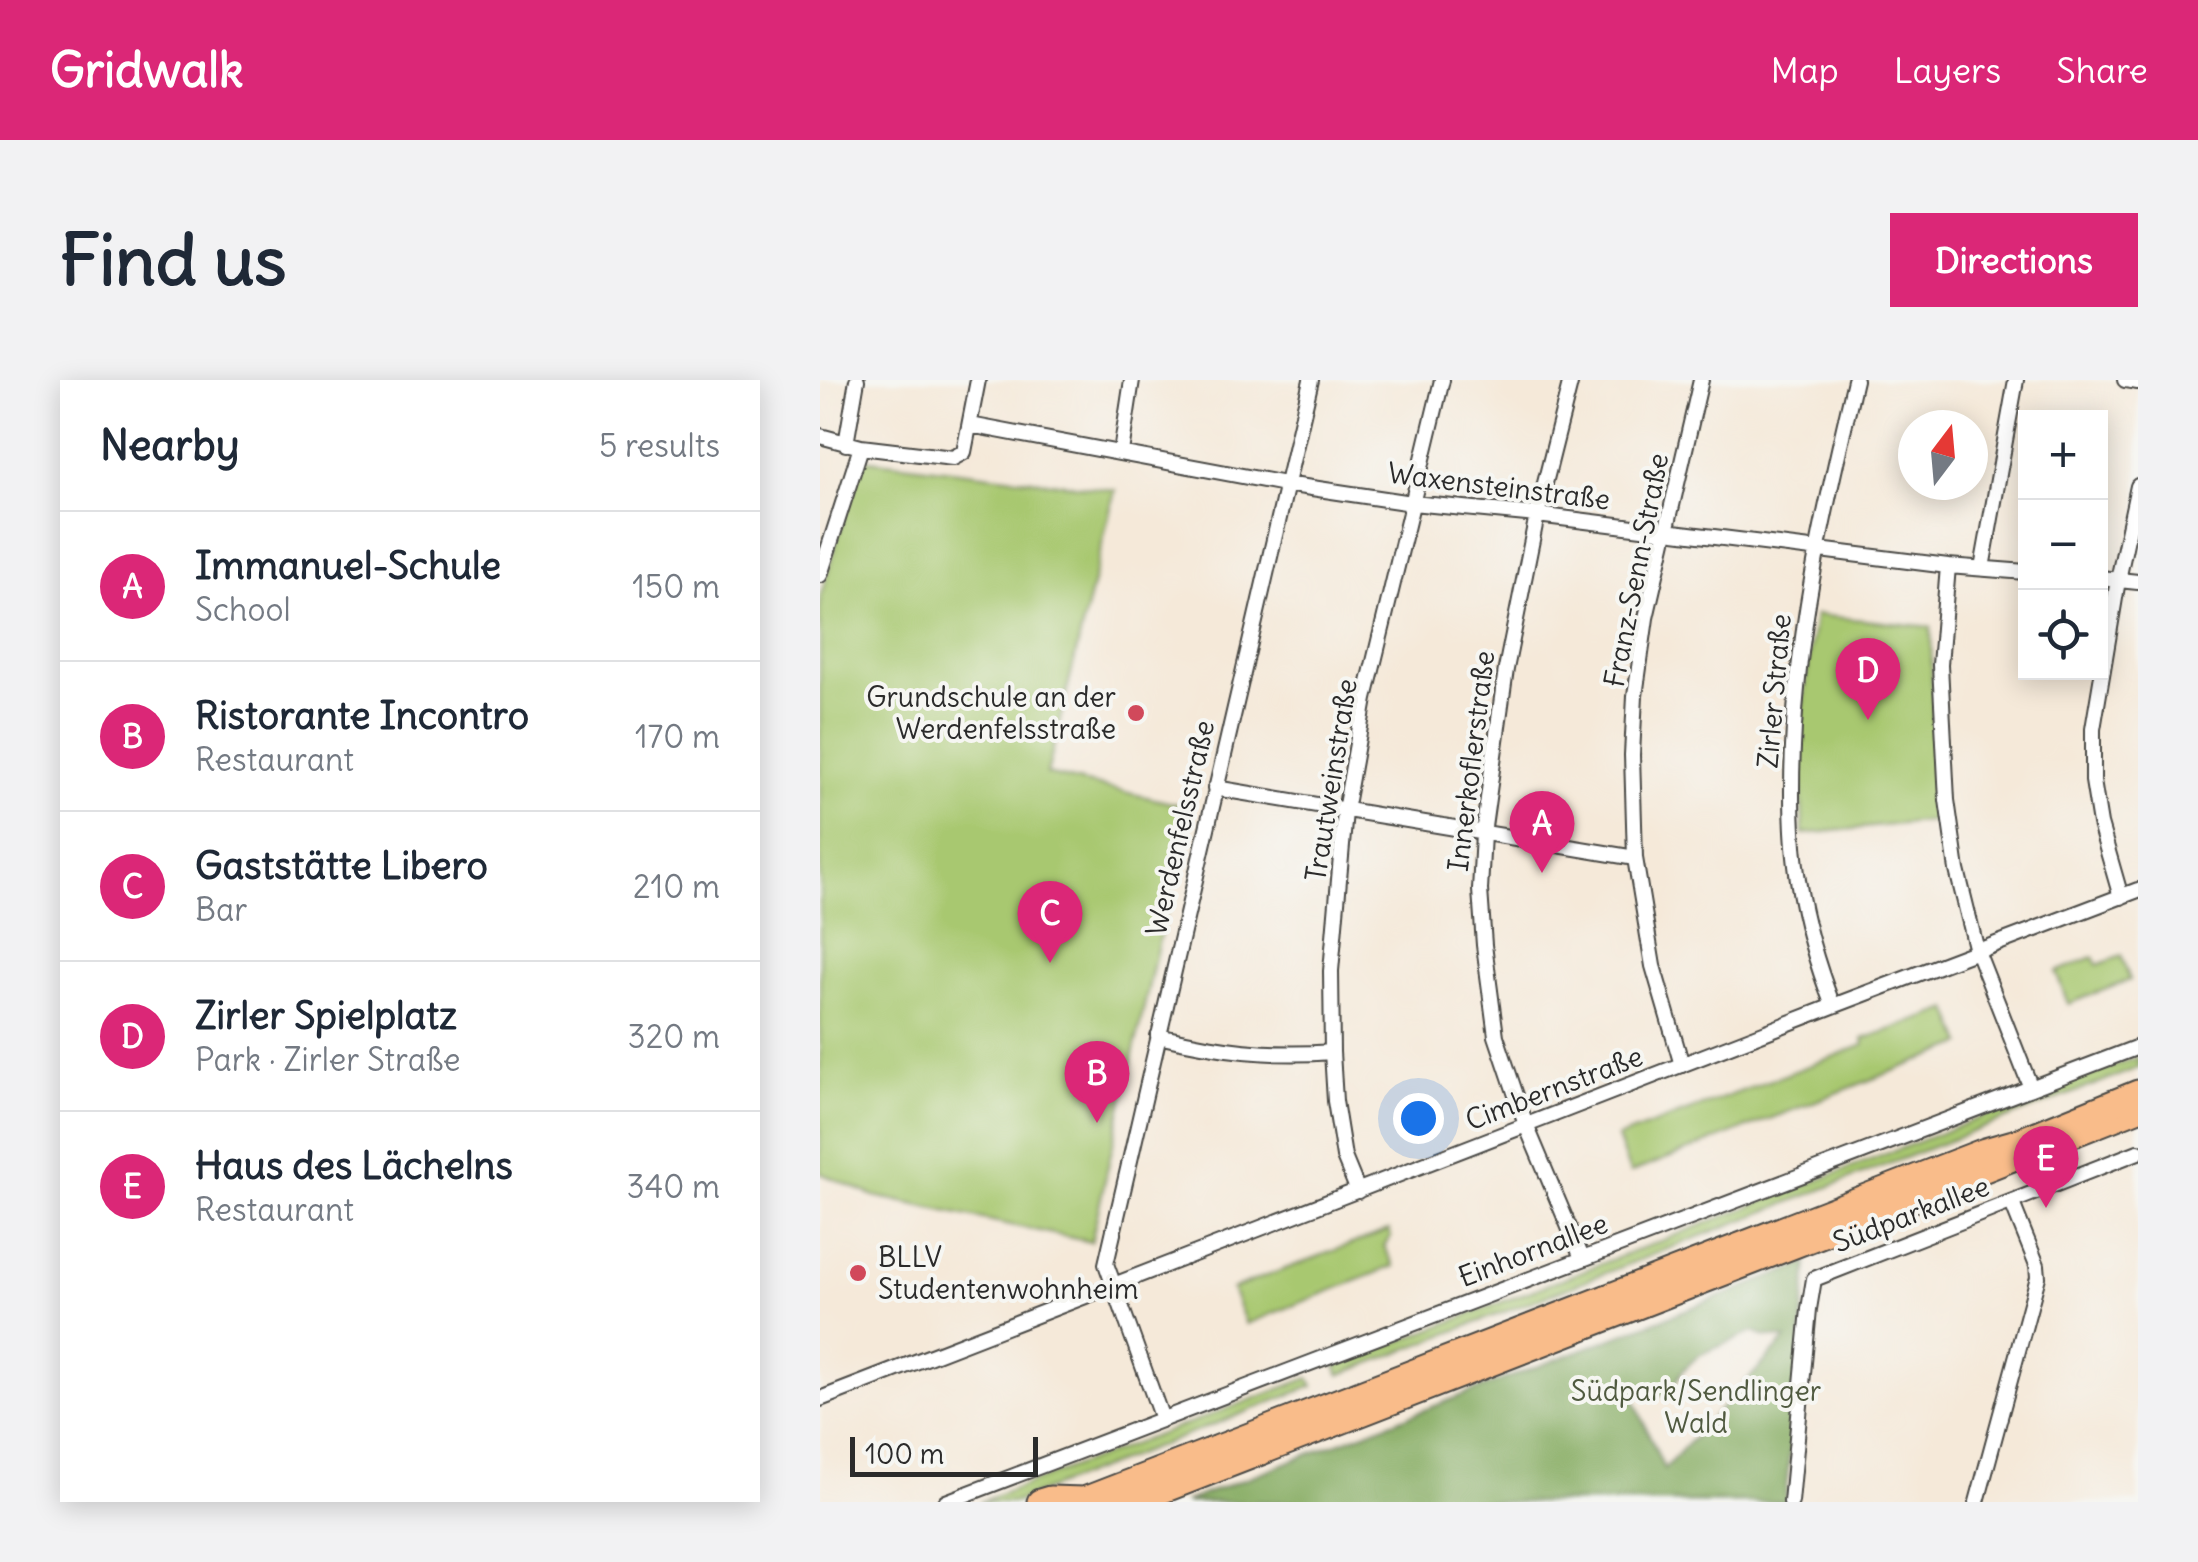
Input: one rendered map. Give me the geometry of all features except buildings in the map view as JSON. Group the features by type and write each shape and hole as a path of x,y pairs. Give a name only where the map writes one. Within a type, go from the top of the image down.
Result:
{"highway":[{"path":"1985,1150 2015,1132 2138,1080"},
{"path":"1040,1502 1050,1498 1081,1501 2138,1093"},
{"path":"1132,1502 2138,1110"},
{"path":"2031,1153 2065,1150 2138,1123"}],"street":[{"path":"820,575 854,446 857,380"},
{"path":"820,436 854,446 959,456 964,452 978,380"},
{"path":"1121,452 1132,380"},
{"name":"Werdenfelsstraße","path":"1112,1286 1106,1264 1311,380"},
{"name":"Trautweinstraße","path":"1358,1191 1344,1157 1332,1052 1331,971 1345,811 1366,699 1442,380"},
{"name":"Innerkoflerstraße","path":"1570,380 1537,515 1506,669 1482,834 1480,890 1496,1036 1526,1125 1582,1258"},
{"name":"Franz-Senn-Straße","path":"1682,1066 1653,966 1635,858 1632,755 1646,618 1701,380"},
{"name":"Zirler Straße","path":"1833,1006 1815,958 1798,878 1791,783 1798,668 1816,549 1855,380"},
{"path":"1982,568 2016,380"},
{"path":"2125,380 2138,382"},
{"name":"Waxensteinstraße","path":"970,424 1285,484 1412,502 2018,571"},
{"path":"2121,897 2100,824 2093,781 2094,729 2138,486"},
{"path":"1948,566 1940,665 1947,800 1957,870 1977,951 2032,1088"},
{"path":"2108,579 2138,582"},
{"path":"1215,788 1635,858"},
{"name":"Cimbernstraße","path":"820,1399 2138,890"},
{"path":"1158,1036 1254,1054 1332,1052"},
{"name":"Einhornallee","path":"946,1502 2138,1047"},
{"name":"Südparkallee","path":"1791,1502 1814,1279 2138,1152"},
{"path":"1977,1502 2038,1277 2037,1265 2012,1203"},
{"path":"1112,1286 1162,1419"}],"green space":[{"path":"861,459 1115,490 1047,774 1189,807 1091,1242 874,1196 820,1173 820,598"},
{"path":"1815,615 1931,627 1933,728 1942,820 1803,834 1802,711"},
{"path":"2121,956 2130,980 2068,1004 2056,972 2093,957 2097,965"},
{"path":"1949,1009 1963,1044 1630,1173 1617,1138 1864,1045 1863,1039"},
{"path":"2138,1057 2138,1068 1340,1375 1336,1366"},
{"path":"1389,1230 1391,1236 1384,1246 1394,1266 1246,1324 1232,1289"},
{"name":"Südpark/Sendlinger Wald","path":"1808,1263 1785,1502 1184,1502","holes":["1753,1332 1786,1339 1664,1469 1632,1395 1671,1391 1683,1370 1699,1355"]},
{"path":"1309,1378 1313,1386 1015,1502 980,1502"}],"place":[{"name":"Grundschule an der Werdenfelsstraße","path":"1136,713"},
{"name":"Zirler Spielplatz","path":"1868,720"},
{"name":"Immanuel-Schule","path":"1542,873"},
{"name":"Gaststätte Libero","path":"1050,963"},
{"name":"Ristorante Incontro","path":"1097,1123"},
{"name":"Haus des Lächelns","path":"2046,1208"},
{"name":"BLLV Studentenwohnheim","path":"858,1273"}]}
